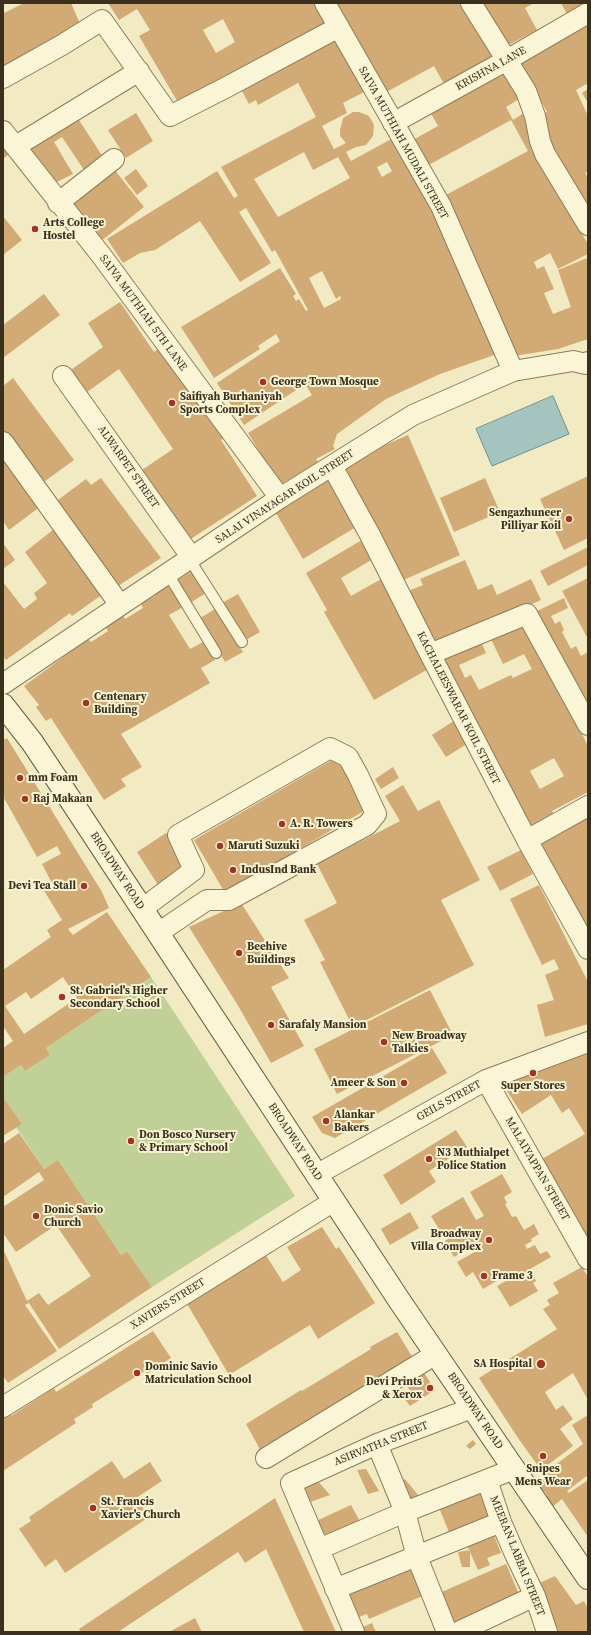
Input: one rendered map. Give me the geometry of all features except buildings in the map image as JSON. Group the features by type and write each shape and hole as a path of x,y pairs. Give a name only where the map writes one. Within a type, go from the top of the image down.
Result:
{"main road":[{"name":"BROADWAY ROAD","path":"4,706 32,742 316,1174 472,1408 588,1578"}],"street":[{"name":"SAIVA MUTHIAH MUDALI STREET","path":"325,3 441,206 513,371"},
{"path":"471,3 526,91 536,116 540,141 545,154 588,225"},
{"name":"KRISHNA LANE","path":"393,123 588,13"},
{"path":"3,78 62,45 102,20 140,71 170,116 338,28"},
{"path":"16,146 140,71"},
{"name":"SAIVA MUTHIAH 5TH LANE","path":"3,131 100,255 280,498"},
{"path":"58,203 114,159"},
{"name":"SALAI VINAYAGAR KOIL STREET","path":"3,684 280,498 413,416 513,371 573,361 587,365"},
{"name":"ALWARPET STREET","path":"63,376 191,559"},
{"path":"3,442 120,605"},
{"name":"KACHALEESWARAR KOIL STREET","path":"332,466 370,535 527,840 588,949"},
{"path":"430,654 527,614 588,725"},
{"path":"142,909 194,870 178,835 330,748 348,757 376,814 367,825 229,900 207,900 158,933"},
{"path":"527,840 588,806"},
{"name":"GEILS STREET","path":"316,1174 486,1080 588,1042"},
{"name":"MALAIYAPPAN STREET","path":"486,1080 588,1259"},
{"name":"XAVIERS STREET","path":"4,1402 334,1201"},
{"path":"266,1458 436,1354"},
{"name":"ASIRVATHA STREET","path":"319,1550 291,1483 377,1444 472,1408"},
{"path":"377,1444 405,1512 417,1557 447,1632"},
{"path":"354,1632 319,1550 405,1512 514,1469"},
{"name":"MEERAN LABBAI STREET","path":"487,1480 501,1522 535,1596 548,1632"},
{"path":"335,1589 501,1522"},
{"path":"458,1632 535,1596"}],"lane":[{"path":"191,559 242,642"},
{"path":"168,574 216,653"}],"green space":[{"name":"Don Bosco Nursery & Primary School","path":"151,977 295,1196 152,1287 127,1251 121,1255 58,1160 44,1169 16,1127 22,1124 3,1097 3,1077 21,1065 25,1071 50,1055 46,1048"}],"water":[{"path":"553,396 569,434 492,466 476,429"}],"place":[{"name":"Arts College Hostel","path":"35,229"},
{"name":"George Town Mosque","path":"263,382"},
{"name":"Saifiyah Burhaniyah Sports Complex","path":"172,403"},
{"name":"Sengazhuneer Pilliyar Koil","path":"569,519"},
{"name":"Centenary Building","path":"86,703"},
{"name":"mm Foam","path":"20,778"},
{"name":"Raj Makaan","path":"25,799"},
{"name":"A. R. Towers","path":"282,824"},
{"name":"Maruti Suzuki","path":"220,846"},
{"name":"IndusInd Bank","path":"233,870"},
{"name":"Devi Tea Stall","path":"84,886"},
{"name":"Beehive Buildings","path":"239,953"},
{"name":"St. Gabriel's Higher Secondary School","path":"62,997"},
{"name":"Sarafaly Mansion","path":"271,1025"},
{"name":"New Broadway Talkies","path":"384,1042"},
{"name":"Super Stores","path":"533,1073"},
{"name":"Ameer & Son","path":"404,1083"},
{"name":"Alankar Bakers","path":"326,1121"},
{"name":"Don Bosco Nursery & Primary School","path":"131,1141"},
{"name":"N3 Muthialpet Police Station","path":"429,1159"},
{"name":"Donic Savio Church","path":"36,1216"},
{"name":"Broadway Villa Complex","path":"489,1240"},
{"name":"Frame 3","path":"484,1276"},
{"name":"SA Hospital","path":"541,1364"},
{"name":"Dominic Savio Matriculation School","path":"137,1373"},
{"name":"Devi Prints & Xerox","path":"430,1388"},
{"name":"Snipes Mens Wear","path":"543,1456"},
{"name":"St. Francis Xavier's Church","path":"93,1508"}]}
